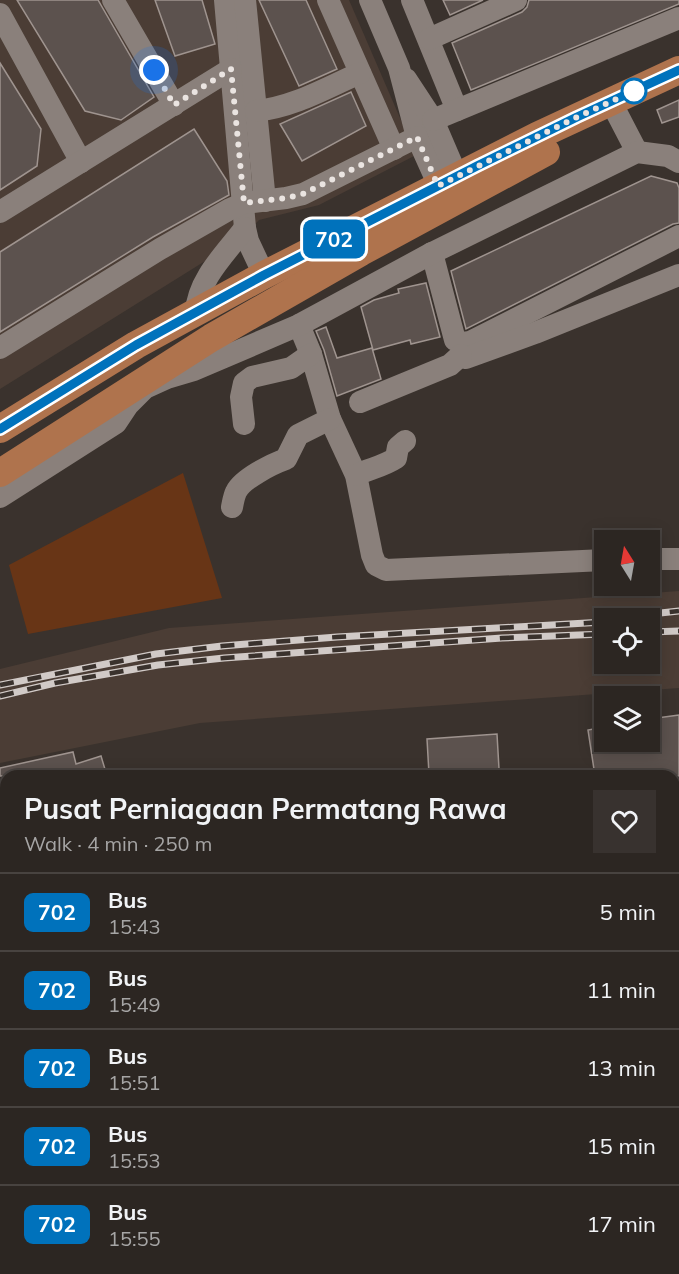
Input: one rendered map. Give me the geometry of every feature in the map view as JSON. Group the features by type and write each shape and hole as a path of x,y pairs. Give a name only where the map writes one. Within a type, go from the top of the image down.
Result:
{"main road":[{"path":"0,429 136,345 264,275 448,181 572,126 611,102 679,70"},
{"path":"0,473 211,338 352,258 535,159 556,146 572,126"}],"street":[{"path":"113,0 174,105"},
{"path":"225,0 231,69 254,202"},
{"path":"196,312 200,290 245,228 254,202 256,111 245,0"},
{"path":"328,0 394,149"},
{"path":"370,0 399,68 417,137 448,181"},
{"path":"412,0 457,110"},
{"path":"429,39 516,0"},
{"path":"0,14 81,162"},
{"path":"433,120 679,18"},
{"path":"399,68 433,120 448,181"},
{"path":"0,212 231,69"},
{"path":"256,111 292,104 360,73"},
{"path":"611,102 637,152"},
{"path":"0,348 160,249 254,202 303,194 417,137"},
{"path":"0,496 116,423 128,405 145,388 167,378 194,370 299,325 432,254 637,152 668,156 679,162"},
{"path":"245,228 248,241 264,275"},
{"path":"360,402 450,365 463,343 471,342 679,236"},
{"path":"432,254 458,348 466,358 679,275"},
{"path":"299,325 311,354 330,419 356,475 376,565 386,570 594,560"},
{"path":"244,424 241,397 244,383 252,377 291,368 311,354"},
{"path":"232,507 236,490 246,481 272,464 286,459 298,435 330,419"},
{"path":"356,475 383,466 396,458 398,447 405,441"},
{"path":"660,559 679,559"}],"shaded area":[{"path":"0,0 349,0 416,155 319,205 259,220 242,238 0,389"},
{"path":"183,473 222,598 28,634 9,565"},
{"path":"679,591 679,688 660,689 660,686 594,686 594,694 200,723 0,763 0,669 169,628 610,596 660,596 660,592"}],"building":[{"path":"17,0 98,0 154,97 121,120 85,111"},
{"path":"155,0 202,0 215,44 175,56"},
{"path":"259,0 306,0 337,69 299,86"},
{"path":"443,0 483,0 450,15"},
{"path":"529,0 679,0 679,4 471,90 452,43 522,12"},
{"path":"0,63 41,129 37,166 0,190"},
{"path":"351,92 366,126 302,161 280,124"},
{"path":"679,100 679,117 662,123 657,110"},
{"path":"194,129 227,181 229,195 153,237 0,332 0,252"},
{"path":"651,176 677,183 679,223 466,329 451,271"},
{"path":"426,283 440,337 411,344 410,340 373,350 361,307 374,300 399,293 398,289"},
{"path":"326,327 337,358 372,348 381,379 337,396 316,331"},
{"path":"679,715 679,770 594,770 588,730 594,729 594,752 660,752 660,718"},
{"path":"497,734 499,769 429,770 427,739"},
{"path":"73,752 76,764 101,756 105,770 0,770 0,768"}],"railway":[{"path":"660,613 679,611"},
{"path":"0,685 156,654 222,646 594,623"},
{"path":"660,632 679,631"},
{"path":"0,696 55,683 158,665 224,658 502,638 594,634"}],"bus line":[{"name":"702","path":"0,429 136,345 264,275 477,166 679,70"}],"route":[{"path":"154,70 174,105 231,69 244,203 303,194 417,137 438,186 634,91"}]}
